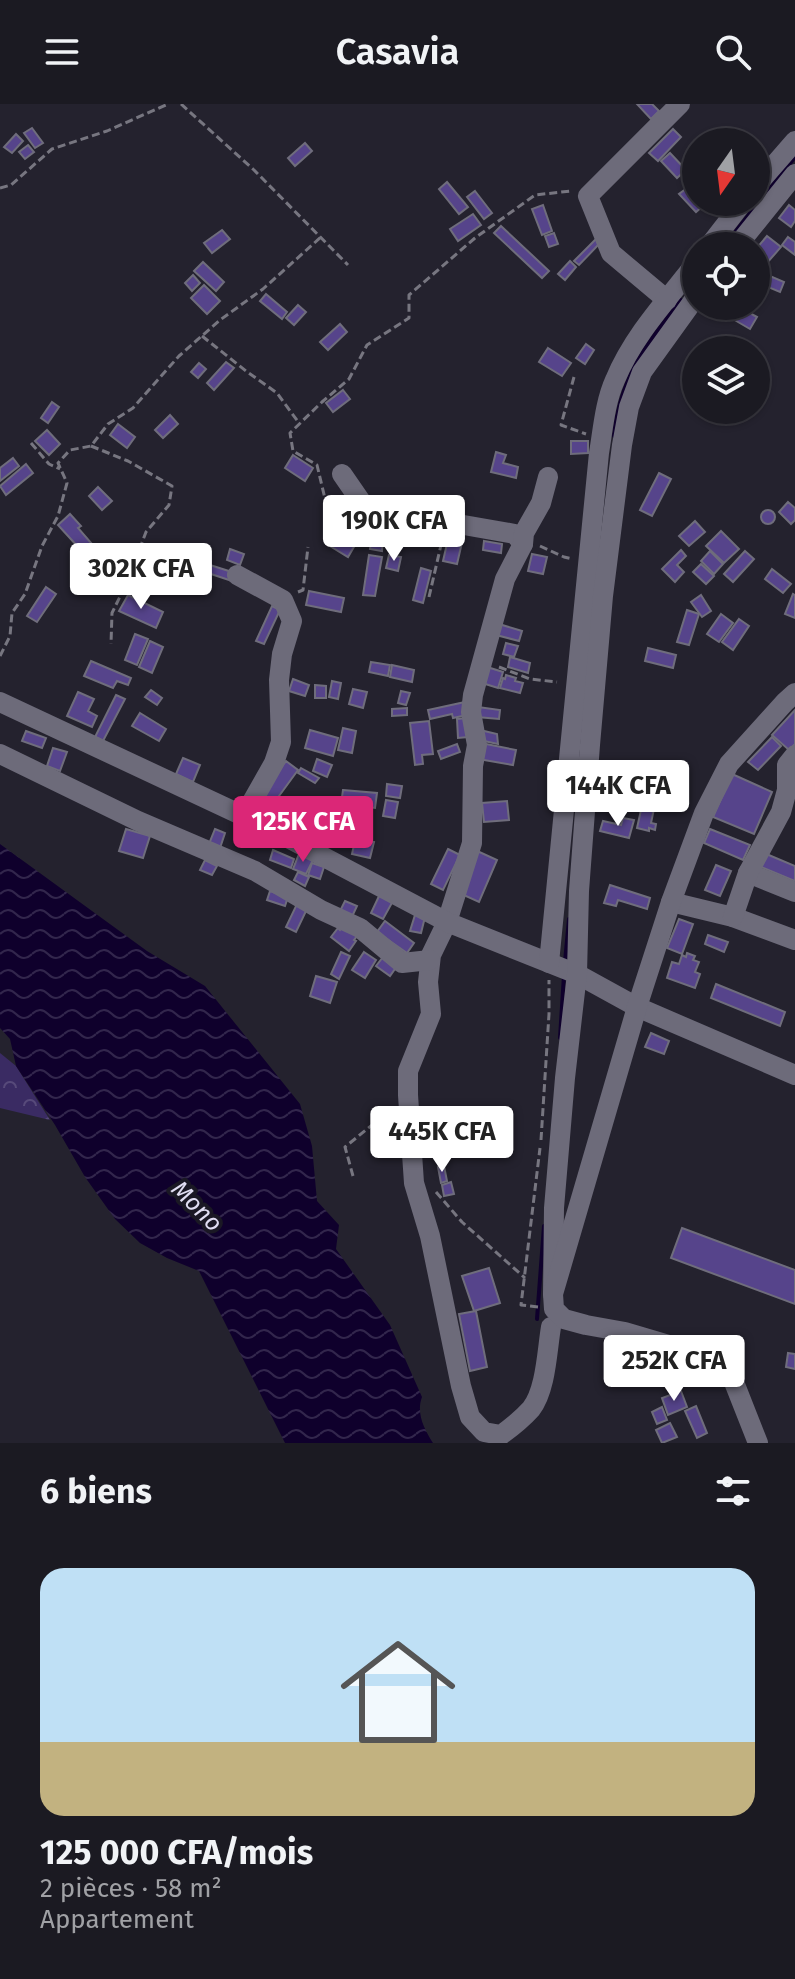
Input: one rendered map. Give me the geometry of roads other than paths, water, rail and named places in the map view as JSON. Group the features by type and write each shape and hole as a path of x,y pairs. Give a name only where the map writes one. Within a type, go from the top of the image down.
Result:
{"street":[{"path":"667,300 611,253 588,196 680,104"},
{"path":"770,170 795,141"},
{"path":"748,232 795,174"},
{"path":"720,232 732,216"},
{"path":"549,963 601,439 613,383 630,349 682,281"},
{"path":"552,1313 554,1208 577,974 579,891 601,610 629,407 642,372 682,316"},
{"path":"342,474 362,503 388,522 444,530 458,524 515,534 523,544"},
{"path":"548,477 541,503 524,533 523,544 505,579 473,695 471,712 477,745 473,766 472,843 447,922 431,955 428,982 431,1014 408,1071 414,1183 430,1236 461,1386 470,1417 484,1432 509,1439 540,1392 552,1313 637,1007 704,813 729,764 795,693"},
{"path":"237,575 283,600 292,621 282,654 279,680 281,742 274,763 244,816"},
{"path":"0,702 244,816 447,922 577,974 637,1007 795,1075"},
{"path":"0,754 138,821 255,871 321,910 360,928 402,963 430,960"},
{"path":"733,917 748,873 788,816 787,765 795,755"},
{"path":"748,873 795,892"},
{"path":"671,902 733,917 795,940"},
{"path":"552,1313 564,1319 625,1332 713,1358 730,1372 758,1443"}],"water":[{"name":"Mono","path":"0,844 147,951 205,986 300,1104 312,1146 317,1201 339,1225 336,1249 390,1325 422,1397 420,1415 433,1443 285,1443 199,1271 140,1243 115,1219 16,1066 10,1039 0,1028"}],"waterway":[{"path":"735,232 795,157"},
{"path":"614,436 617,415 629,379 646,348 681,300"},
{"path":"565,962 569,919"},
{"path":"560,1038 564,975"},
{"path":"537,1319 544,1226"}]}
